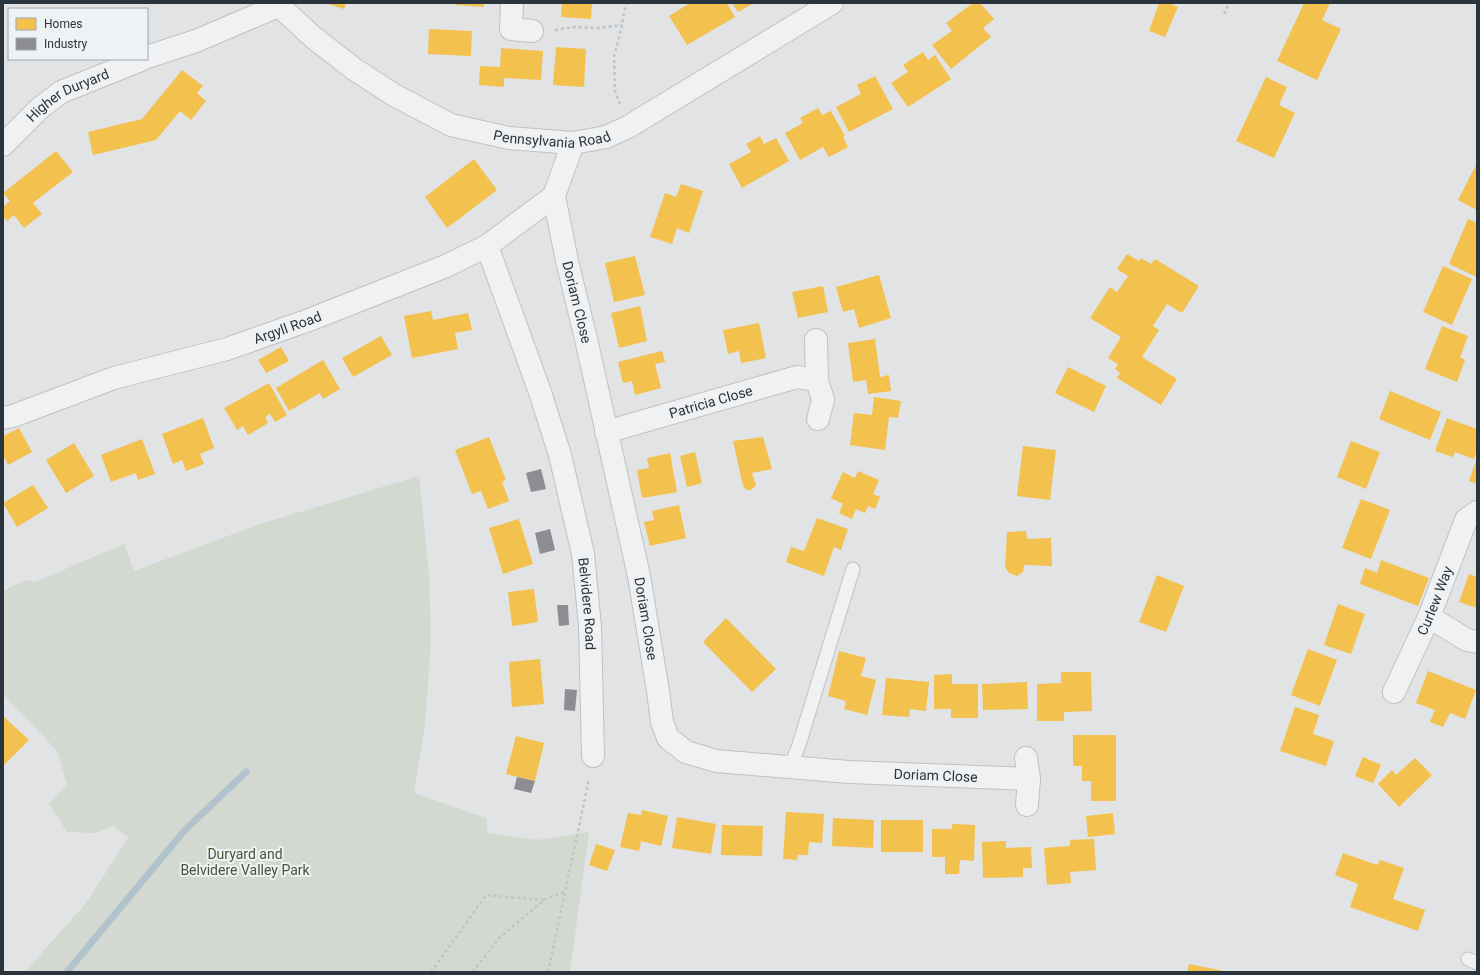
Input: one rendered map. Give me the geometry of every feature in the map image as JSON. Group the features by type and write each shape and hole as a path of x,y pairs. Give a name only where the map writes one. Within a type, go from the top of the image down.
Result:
{"street":[{"path":"512,3 512,29 532,31"},
{"name":"Pennsylvania Road","path":"277,4 314,38 354,69 394,95 451,125 509,138 573,143 606,137 628,127 832,3"},
{"path":"148,57 196,41 277,4"},
{"name":"Higher Duryard","path":"3,145 40,108 61,92 141,60"},
{"path":"554,196 573,143"},
{"name":"Argyll Road","path":"3,418 13,416 114,378 226,350 302,323 446,266 487,246 554,196"},
{"name":"Doriam Close","path":"554,196 567,261 639,576 662,722 668,738 686,752 716,761 849,772 1027,768 1027,805"},
{"name":"Belvidere Road","path":"487,246 540,392 560,455 583,554 590,626 593,756"},
{"path":"816,340 817,380 823,400 818,419"},
{"name":"Patricia Close","path":"606,432 797,377 817,380"},
{"name":"Curlew Way","path":"1394,692 1429,617 1466,520 1477,512"},
{"path":"1429,617 1467,640 1477,642"}],"lane":[{"path":"790,767 798,748 853,569"}],"path":[{"path":"627,3 614,57 615,91 628,127"},
{"path":"1224,14 1229,3"},
{"path":"532,31 574,27 599,28 622,25"},
{"path":"548,972 593,756"},
{"path":"473,972 498,940 544,900 566,890"},
{"path":"431,972 486,895 544,900"}],"green space":[{"name":"Duryard and Belvidere Valley Park","path":"419,476 429,575 431,641 425,725 414,793 486,818 488,833 537,840 589,832 570,972 25,972 86,903 128,838 112,826 95,833 67,832 49,804 67,784 57,751 3,694 3,591 26,580 35,582 124,544 134,571 260,524"}],"building: Homes":[{"path":"325,3 346,3 344,9"},
{"path":"456,3 484,3 484,7 455,5"},
{"path":"562,3 592,3 591,19 561,17"},
{"path":"690,3 727,3 735,17 687,45 669,16"},
{"path":"732,3 754,3 738,12"},
{"path":"973,3 980,3 994,19 983,28 991,37 951,69 932,45 952,31 946,23"},
{"path":"1159,3 1169,3 1178,7 1165,37 1149,31"},
{"path":"1304,3 1330,3 1322,20 1341,29 1317,80 1277,61"},
{"path":"429,29 472,31 471,56 428,54"},
{"path":"556,47 586,49 584,87 553,85"},
{"path":"501,48 543,51 541,80 504,78 504,87 479,85 480,66 500,67"},
{"path":"923,52 928,60 935,55 951,79 908,107 891,83 908,72 903,65"},
{"path":"182,70 203,86 197,93 206,101 191,120 180,111 156,140 93,155 88,132 142,119"},
{"path":"875,76 893,109 849,132 836,107 861,94 857,85"},
{"path":"1266,77 1287,87 1279,105 1295,113 1274,158 1236,141"},
{"path":"818,108 822,115 831,111 845,136 843,137 848,147 829,157 823,147 800,160 785,133 803,123 800,118"},
{"path":"760,136 764,144 776,138 789,161 742,188 729,164 751,152 746,144"},
{"path":"56,151 73,172 33,203 42,214 24,228 14,215 7,221 3,216 3,207 10,201 3,193"},
{"path":"474,159 497,190 447,228 425,197"},
{"path":"1477,163 1477,210 1458,200"},
{"path":"681,184 703,191 689,233 677,228 672,244 650,237 665,193 676,197"},
{"path":"1468,219 1477,223 1477,277 1449,264"},
{"path":"1127,254 1139,261 1141,258 1151,264 1155,259 1199,286 1182,313 1167,304 1153,326 1159,330 1142,357 1177,379 1161,405 1117,378 1120,373 1115,369 1118,364 1108,358 1121,337 1090,318 1110,287 1117,292 1128,276 1117,269"},
{"path":"635,256 645,295 614,302 605,263"},
{"path":"1443,266 1472,279 1452,325 1423,312"},
{"path":"879,275 891,318 859,328 854,309 843,312 836,287"},
{"path":"823,286 828,312 798,318 792,292"},
{"path":"640,306 647,341 619,348 611,313"},
{"path":"431,311 433,320 468,313 472,330 455,333 458,349 412,358 404,316"},
{"path":"759,323 766,358 741,363 739,351 728,354 723,330"},
{"path":"1442,326 1468,336 1460,357 1465,360 1457,382 1425,369"},
{"path":"381,336 392,355 353,377 342,358"},
{"path":"875,339 880,377 889,375 891,391 868,394 866,380 853,382 848,343"},
{"path":"281,347 289,361 266,373 258,360"},
{"path":"662,351 665,362 655,364 661,388 635,395 632,381 623,383 618,362"},
{"path":"323,360 340,389 323,399 320,393 289,411 276,388"},
{"path":"1068,367 1106,386 1094,412 1055,393"},
{"path":"269,383 287,415 275,422 270,414 265,417 268,423 248,435 243,426 237,430 224,408"},
{"path":"1390,391 1441,412 1430,440 1379,419"},
{"path":"874,397 901,401 898,418 889,417 885,450 850,445 854,413 872,415"},
{"path":"203,418 214,448 200,454 204,464 186,471 182,460 173,464 162,434"},
{"path":"1447,418 1477,429 1477,450 1474,459 1455,452 1453,457 1435,451"},
{"path":"19,428 32,452 8,465 3,455 3,436"},
{"path":"489,437 506,480 502,482 509,501 488,509 481,491 472,494 455,450"},
{"path":"763,437 772,469 752,473 756,485 751,490 747,490 743,486 733,441"},
{"path":"142,439 155,474 138,480 136,473 111,482 101,455"},
{"path":"1351,441 1380,452 1366,489 1337,477"},
{"path":"74,443 94,476 66,493 46,460"},
{"path":"1023,446 1056,450 1050,500 1017,496"},
{"path":"695,452 702,483 687,487 680,456"},
{"path":"670,453 677,492 642,498 637,470 649,468 647,458"},
{"path":"1477,458 1477,484 1469,481"},
{"path":"858,471 879,480 873,494 880,497 875,509 868,506 865,513 856,509 852,519 839,513 843,504 831,498 843,472 855,478"},
{"path":"33,485 48,508 17,527 3,503"},
{"path":"1361,499 1390,510 1371,559 1342,548"},
{"path":"679,505 686,538 650,546 644,522 654,520 652,511"},
{"path":"817,518 848,529 841,550 834,547 824,576 786,562 791,547 804,551"},
{"path":"519,519 533,564 503,574 489,528"},
{"path":"1026,531 1027,539 1051,538 1052,566 1024,565 1023,572 1017,576 1009,573 1005,567 1007,532"},
{"path":"1381,560 1429,578 1418,606 1360,584 1365,568 1377,573"},
{"path":"1469,574 1477,577 1477,608 1459,602"},
{"path":"1157,575 1184,586 1166,632 1139,622"},
{"path":"534,589 538,622 512,626 508,592"},
{"path":"1338,604 1365,614 1351,654 1324,645"},
{"path":"726,618 776,669 752,692 703,642"},
{"path":"1308,649 1337,660 1320,706 1291,695"},
{"path":"839,651 866,658 861,676 876,680 867,715 844,709 846,701 828,696"},
{"path":"540,659 544,704 512,707 509,662"},
{"path":"1428,671 1476,690 1465,719 1450,713 1443,727 1430,722 1435,710 1416,703"},
{"path":"1061,672 1091,672 1092,711 1064,712 1064,721 1037,721 1037,684 1061,683"},
{"path":"952,674 952,684 978,684 978,718 951,718 951,709 934,709 934,675"},
{"path":"886,678 929,682 926,711 910,709 909,717 882,715"},
{"path":"1027,682 1028,709 983,710 982,684"},
{"path":"1295,707 1319,715 1313,734 1334,741 1326,766 1280,751"},
{"path":"3,716 29,740 3,766"},
{"path":"1073,735 1116,735 1116,801 1091,801 1091,781 1082,781 1082,766 1073,766"},
{"path":"516,736 544,743 535,781 506,774"},
{"path":"1363,757 1381,765 1373,783 1355,776"},
{"path":"1415,758 1432,775 1399,807 1378,784 1392,770 1396,775"},
{"path":"642,810 668,816 661,846 641,841 639,851 620,847 628,813 641,815"},
{"path":"786,812 824,814 822,843 809,842 808,855 798,855 797,860 783,859"},
{"path":"1113,813 1115,834 1088,837 1086,816"},
{"path":"677,817 716,824 711,854 672,848"},
{"path":"833,818 874,820 873,848 832,846"},
{"path":"881,820 923,820 923,852 881,852"},
{"path":"952,824 975,825 974,861 960,860 959,874 945,874 945,857 932,857 932,829 952,829"},
{"path":"722,825 763,826 762,856 721,855"},
{"path":"1094,839 1096,870 1070,872 1071,883 1047,885 1044,848 1070,846 1070,840"},
{"path":"1006,841 1006,848 1031,847 1032,868 1023,868 1023,877 983,878 982,842"},
{"path":"596,844 615,850 607,871 589,865"},
{"path":"1343,853 1377,865 1380,860 1404,868 1393,899 1425,910 1418,931 1350,907 1358,884 1335,875"},
{"path":"1189,964 1224,971 1224,972 1187,972"}],"building: Industry":[{"path":"541,469 546,489 531,492 526,473"},
{"path":"550,529 555,550 540,554 535,533"},
{"path":"557,605 568,605 569,625 559,626"},
{"path":"565,689 577,690 575,711 564,710"},
{"path":"517,777 535,781 531,793 514,789"}],"waterway":[{"path":"67,972 184,831 246,772"}]}
